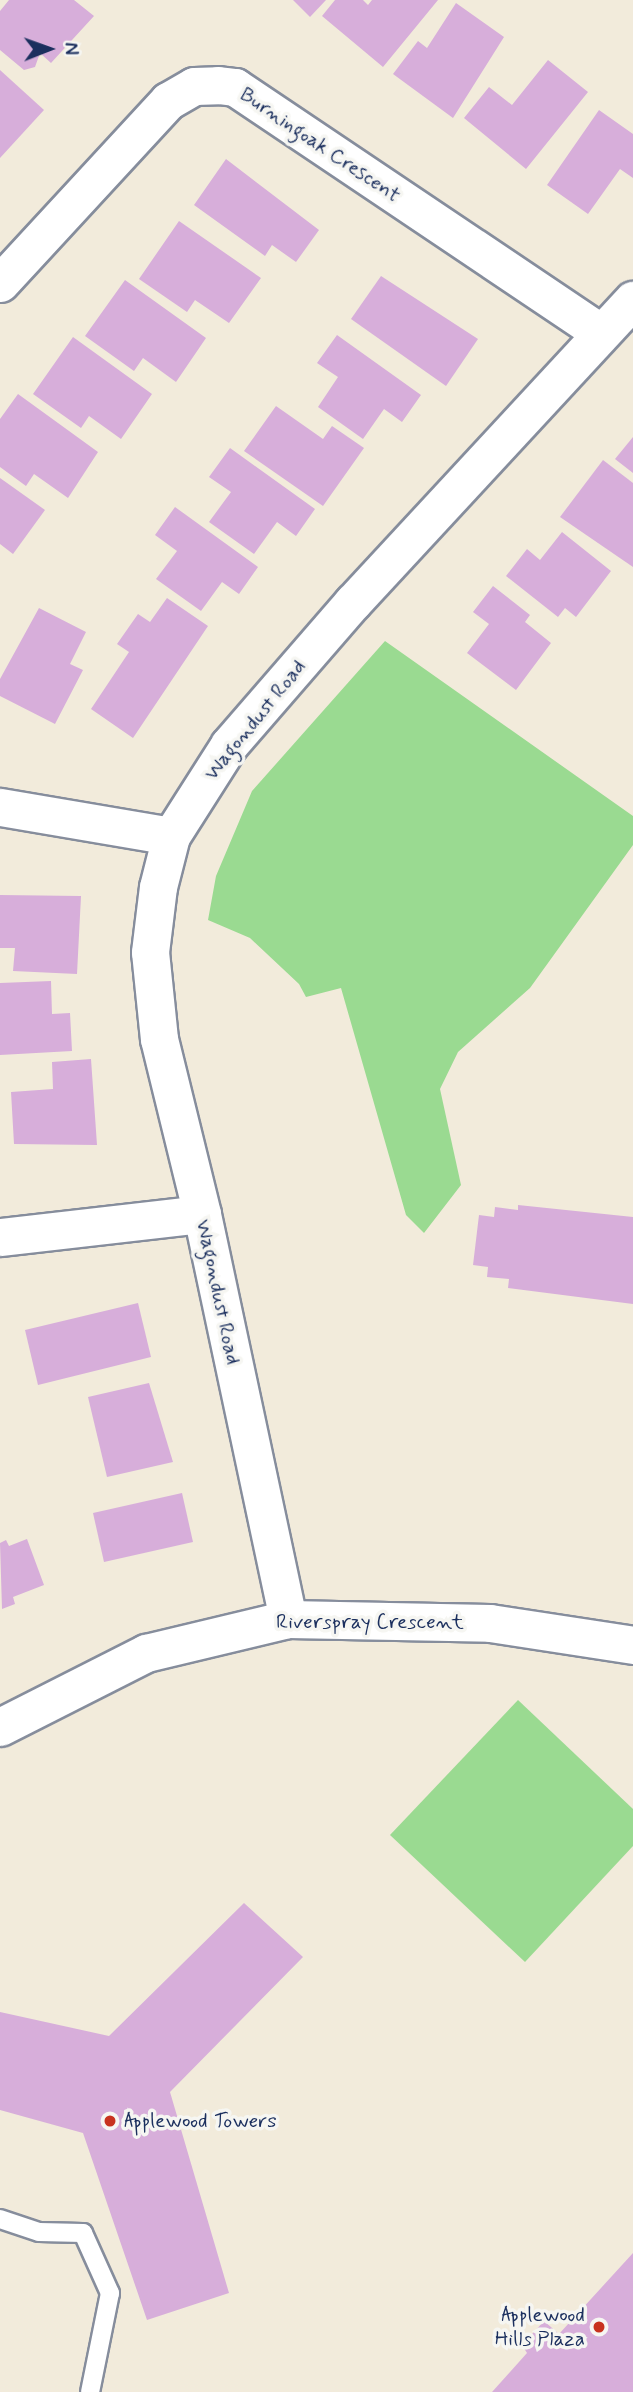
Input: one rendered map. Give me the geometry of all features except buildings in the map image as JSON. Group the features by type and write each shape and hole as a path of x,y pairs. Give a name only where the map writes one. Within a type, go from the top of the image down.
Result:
{"street":[{"name":"Burningoak Crescent","path":"0,283 168,100 194,86 218,85 235,87 600,332"},
{"name":"Wagondust Road","path":"288,1619 202,1214 159,1039 151,988 150,952 158,887 171,836 229,745 600,332 633,300"},
{"path":"0,807 171,836"},
{"path":"0,1237 202,1214"},
{"name":"Riverspray Crescent","path":"0,1727 146,1653 288,1619 490,1623 633,1646"}],"lane":[{"path":"0,2219 39,2232 83,2233 110,2294 90,2392"}],"green space":[{"path":"385,641 633,816 633,845 530,988 458,1052 440,1089 461,1185 424,1233 406,1215 341,988 306,997 299,984 250,938 208,920 216,876 252,791"},
{"path":"518,1700 633,1809 633,1846 525,1962 390,1835"}],"place":[{"name":"Applewood Towers","path":"110,2121"},
{"name":"Applewood Hills Plaza","path":"599,2327"}]}
